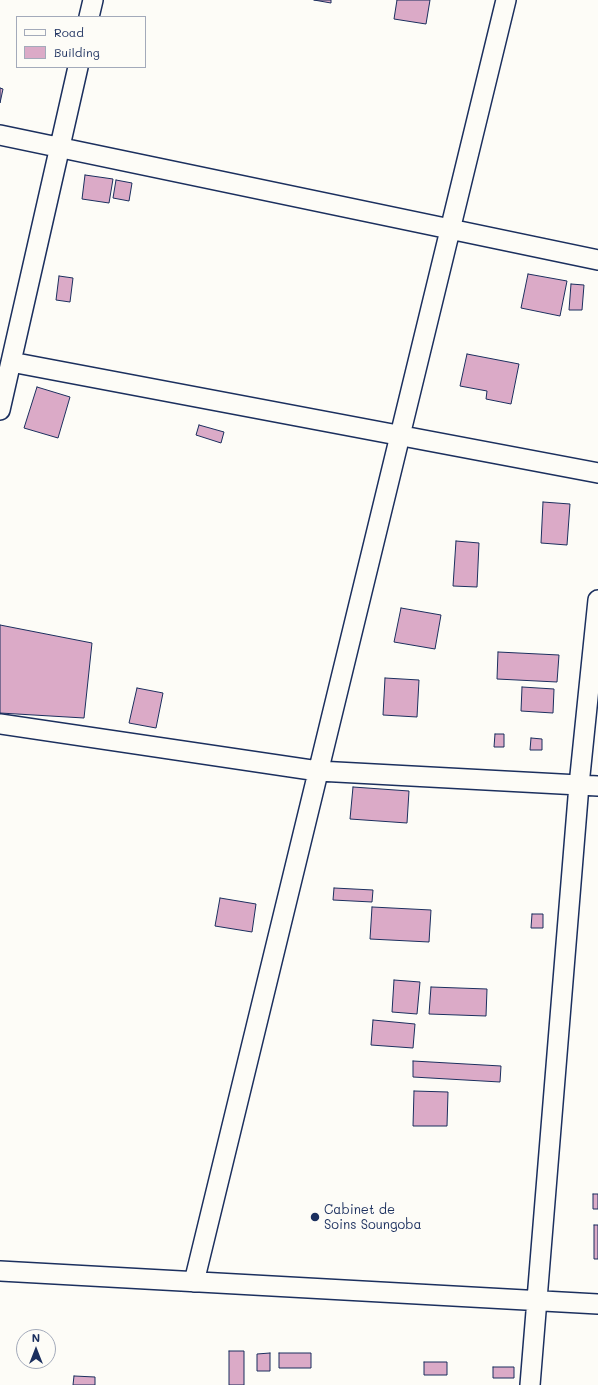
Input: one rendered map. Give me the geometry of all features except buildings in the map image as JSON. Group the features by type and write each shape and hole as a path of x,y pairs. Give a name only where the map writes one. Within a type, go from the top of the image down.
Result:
{"street":[{"path":"89,16 93,0"},
{"path":"194,1282 506,0"},
{"path":"0,410 78,68"},
{"path":"0,136 598,260"},
{"path":"11,362 598,473"},
{"path":"530,1385 579,785 598,600"},
{"path":"0,724 318,771 598,786"},
{"path":"0,1271 598,1304"}],"place":[{"name":"Cabinet de Soins Soungoba","path":"315,1217"}]}
